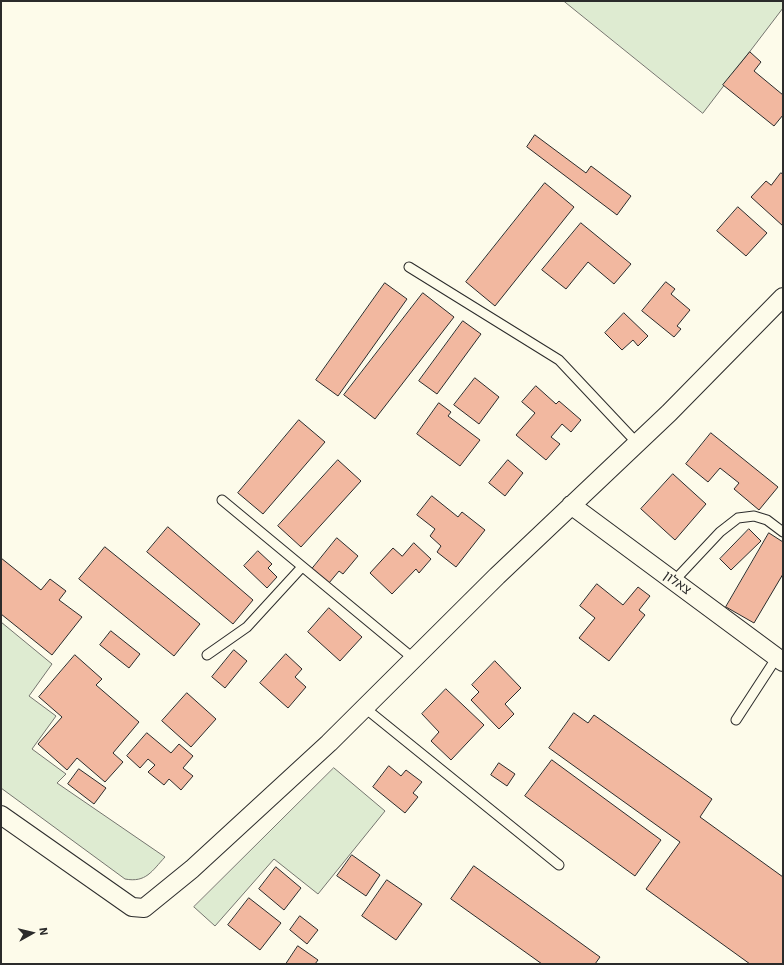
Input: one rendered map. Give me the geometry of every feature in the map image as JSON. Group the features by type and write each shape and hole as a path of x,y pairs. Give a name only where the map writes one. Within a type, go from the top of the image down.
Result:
{"street":[{"path":"1,815 132,907 144,908 192,868 329,743 571,505 637,443 783,297"},
{"name":"צאלון","path":"571,505 780,659"}],"lane":[{"path":"409,267 559,360 637,443"},
{"path":"222,500 414,659"},
{"path":"674,581 720,532 738,518 754,516 767,520 783,532"},
{"path":"207,655 247,627 302,567"},
{"path":"736,720 780,659"},
{"path":"365,708 559,865"}],"green space":[{"path":"564,1 783,1 783,8 703,113"},
{"path":"1,622 52,664 29,696 56,716 32,749 66,774 57,783 165,857 148,875 138,879 125,879 1,788"},
{"path":"334,768 385,811 318,894 274,859 215,926 194,907"}],"building":[{"path":"750,52 761,62 754,71 783,95 783,115 774,126 723,85"},
{"path":"535,135 586,173 591,166 631,196 617,215 527,147"},
{"path":"781,173 783,174 783,226 751,197 766,181 771,185"},
{"path":"545,183 574,207 495,306 466,282"},
{"path":"738,207 767,233 746,256 717,231"},
{"path":"581,223 631,264 614,284 588,262 566,289 542,270"},
{"path":"666,282 675,289 671,294 690,310 677,326 681,329 674,337 642,311"},
{"path":"385,283 407,299 338,396 316,380"},
{"path":"423,293 454,317 375,419 344,395"},
{"path":"624,313 648,336 638,346 633,340 622,350 605,333"},
{"path":"463,321 481,334 437,394 419,381"},
{"path":"475,378 499,397 479,424 454,405"},
{"path":"536,386 556,404 559,401 581,420 571,432 562,424 551,437 560,444 546,460 516,435 535,413 522,402"},
{"path":"439,403 451,412 448,416 480,440 460,466 417,434"},
{"path":"299,420 325,442 263,514 238,493"},
{"path":"711,433 778,487 759,510 734,489 739,483 720,468 708,482 686,464"},
{"path":"338,460 361,481 301,547 278,526"},
{"path":"508,460 523,473 505,496 489,483"},
{"path":"673,474 706,504 675,540 641,509"},
{"path":"432,496 458,517 462,512 485,530 456,567 437,552 441,546 430,536 435,529 417,515"},
{"path":"168,527 253,600 233,624 147,552"},
{"path":"749,529 761,541 731,570 720,559"},
{"path":"769,533 783,542 783,574 754,623 726,607"},
{"path":"337,538 358,556 343,574 339,571 329,583 312,569"},
{"path":"414,543 431,559 419,573 416,569 392,594 370,573 393,548 402,556"},
{"path":"105,547 200,624 174,656 79,579"},
{"path":"258,551 272,564 268,568 277,577 267,588 244,566"},
{"path":"1,558 41,590 50,579 66,591 59,600 82,617 52,655 1,614"},
{"path":"597,584 623,605 638,587 650,596 639,610 645,615 609,661 579,638 595,618 580,606"},
{"path":"329,608 362,637 340,661 308,632"},
{"path":"111,631 140,654 129,668 100,645"},
{"path":"234,650 247,661 225,688 212,677"},
{"path":"286,654 302,669 295,677 306,687 288,708 260,683"},
{"path":"75,655 102,679 96,685 139,722 113,753 123,762 105,782 77,758 67,770 38,744 62,717 39,697"},
{"path":"495,661 521,688 505,704 514,714 499,729 471,700 479,692 472,685"},
{"path":"446,689 484,725 451,760 431,741 439,732 422,714"},
{"path":"187,693 216,719 191,747 162,721"},
{"path":"574,713 588,723 594,715 712,799 700,817 783,877 783,964 750,964 646,889 680,842 549,748"},
{"path":"147,733 171,753 179,744 193,756 183,768 193,776 181,790 169,779 164,785 148,772 155,765 148,759 140,768 127,756"},
{"path":"552,760 661,840 635,876 525,796"},
{"path":"499,763 515,774 507,786 491,775"},
{"path":"389,766 401,776 406,770 422,782 413,793 418,797 405,813 373,787"},
{"path":"79,769 106,788 94,804 68,784"},
{"path":"352,855 380,875 366,896 337,876"},
{"path":"474,866 600,957 595,964 542,964 451,899"},
{"path":"276,867 301,888 284,910 259,889"},
{"path":"387,880 422,904 396,940 362,916"},
{"path":"249,898 281,923 260,950 228,925"},
{"path":"300,916 318,930 307,944 290,930"},
{"path":"298,946 318,960 315,964 286,964"}]}
